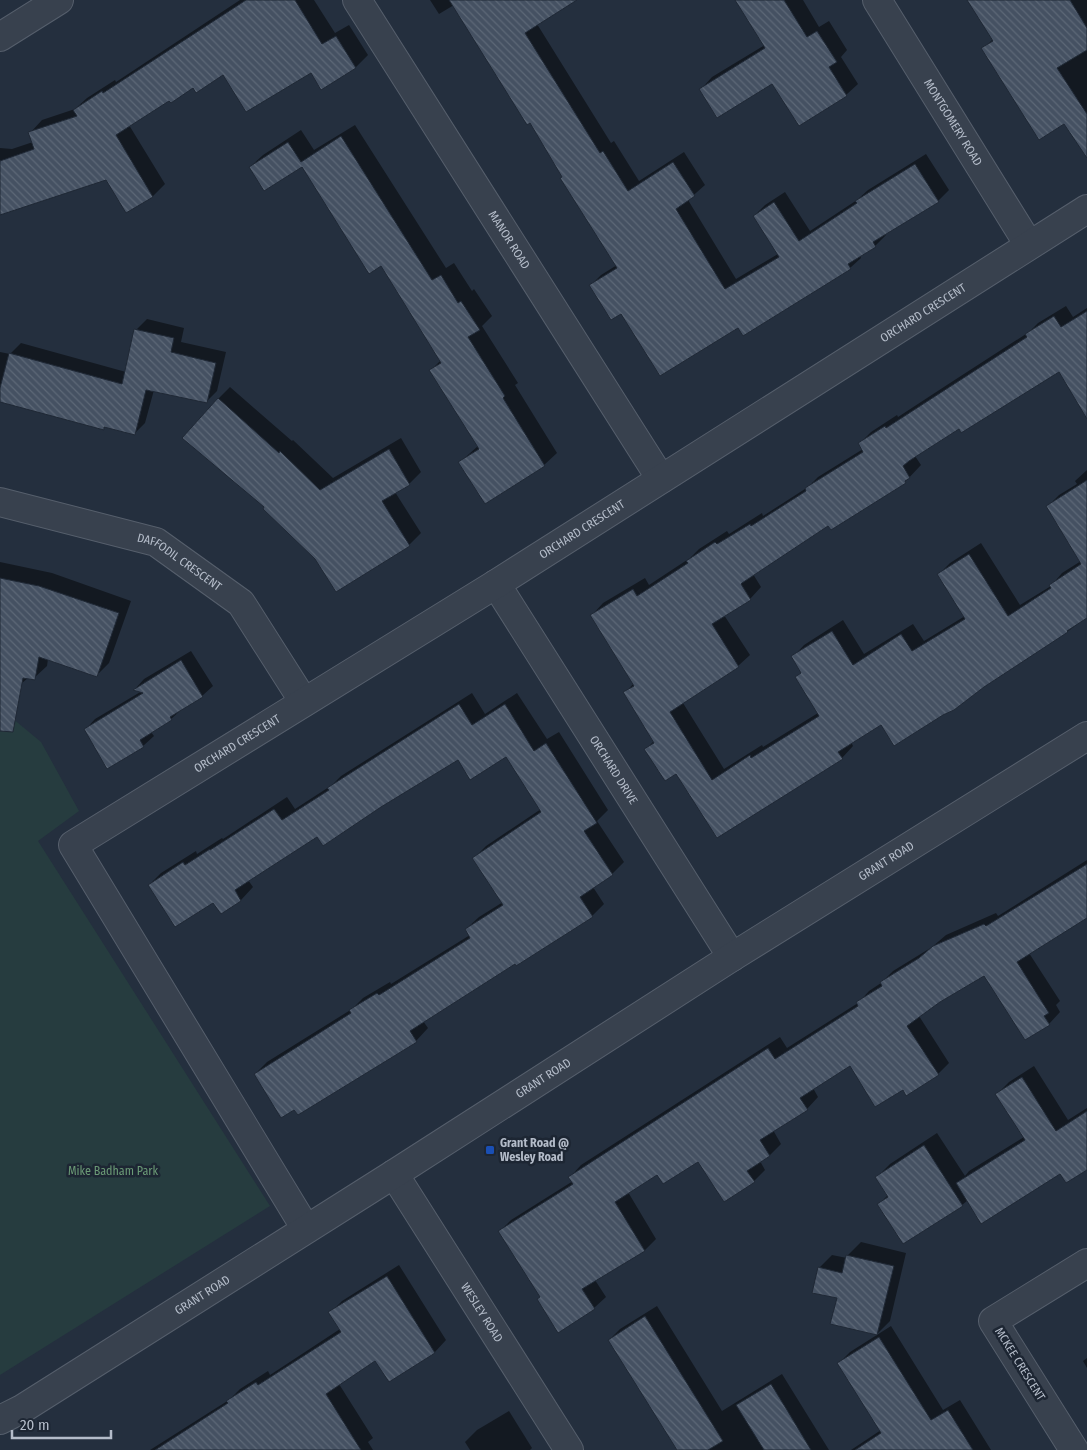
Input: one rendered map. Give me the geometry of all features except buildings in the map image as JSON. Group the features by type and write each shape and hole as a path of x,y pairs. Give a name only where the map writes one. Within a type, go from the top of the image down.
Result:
{"street":[{"path":"0,37 59,0"},
{"name":"MANOR ROAD","path":"357,0 661,479"},
{"name":"MONTGOMERY ROAD","path":"877,0 1030,245"},
{"name":"ORCHARD CRESCENT","path":"306,1229 73,845 496,584 1087,209"},
{"name":"DAFFODIL CRESCENT","path":"0,502 156,542 241,603 304,702"},
{"name":"ORCHARD DRIVE","path":"496,584 732,957"},
{"name":"GRANT ROAD","path":"0,1420 22,1409 394,1174 732,957 1087,736"},
{"name":"WESLEY ROAD","path":"394,1174 569,1450"},
{"name":"MCKEE CRESCENT","path":"1074,1450 993,1321 1087,1262"}],"green space":[{"name":"Mike Badham Park","path":"0,711 6,713 41,742 79,811 38,841 270,1206 0,1375"}],"place":[{"name":"Grant Road @ Wesley Road","path":"490,1150"}]}
